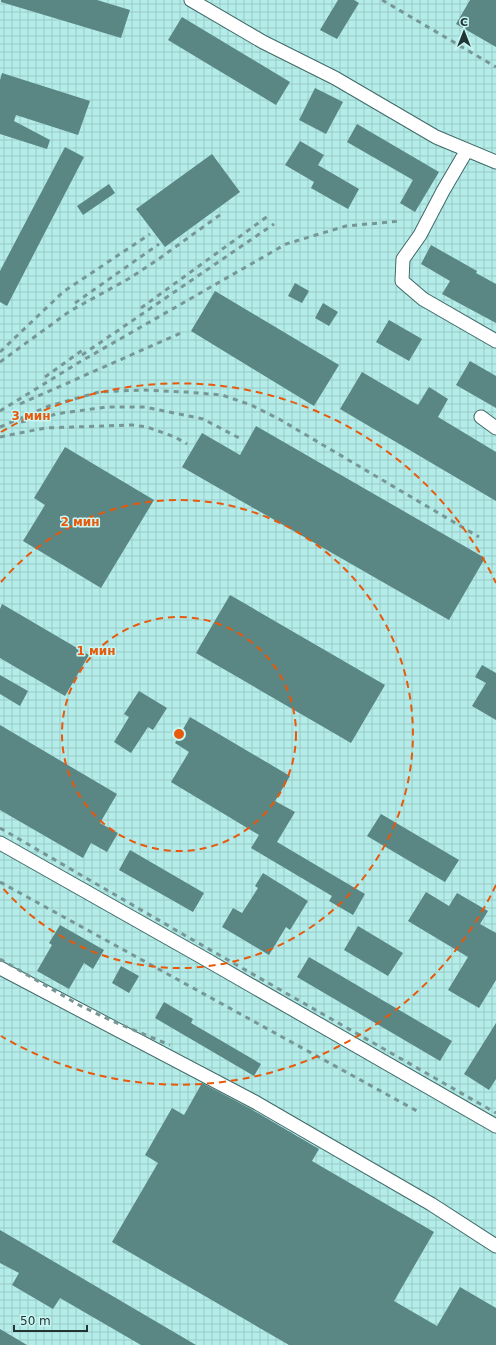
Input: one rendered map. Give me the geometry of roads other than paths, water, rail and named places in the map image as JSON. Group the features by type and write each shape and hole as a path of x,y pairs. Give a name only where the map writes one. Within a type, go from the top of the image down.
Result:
{"lane":[{"path":"191,0 263,42 335,78 436,137 496,162"},
{"path":"467,150 420,235 403,259 402,281 423,300 496,341"},
{"path":"481,417 496,428"},
{"path":"0,843 496,1126"},
{"path":"0,968 255,1102 431,1204 496,1246"}],"railway":[{"path":"382,0 496,67"},
{"path":"0,362 70,311 130,278 224,212"},
{"path":"141,308 268,216"},
{"path":"0,411 78,363 286,244 346,226 401,221"},
{"path":"82,355 274,224"},
{"path":"0,352 63,292 150,234"},
{"path":"75,303 159,244"},
{"path":"20,404 183,332"},
{"path":"45,377 84,349"},
{"path":"0,427 49,406 99,392 142,390 222,395 251,405 279,419 479,537"},
{"path":"21,422 62,413 107,407 145,407 203,419 243,440"},
{"path":"0,437 45,428 132,425 147,427 175,437 187,444"},
{"path":"0,828 496,1113"},
{"path":"0,882 417,1111"},
{"path":"0,959 79,1005 112,1021 170,1045"}]}
